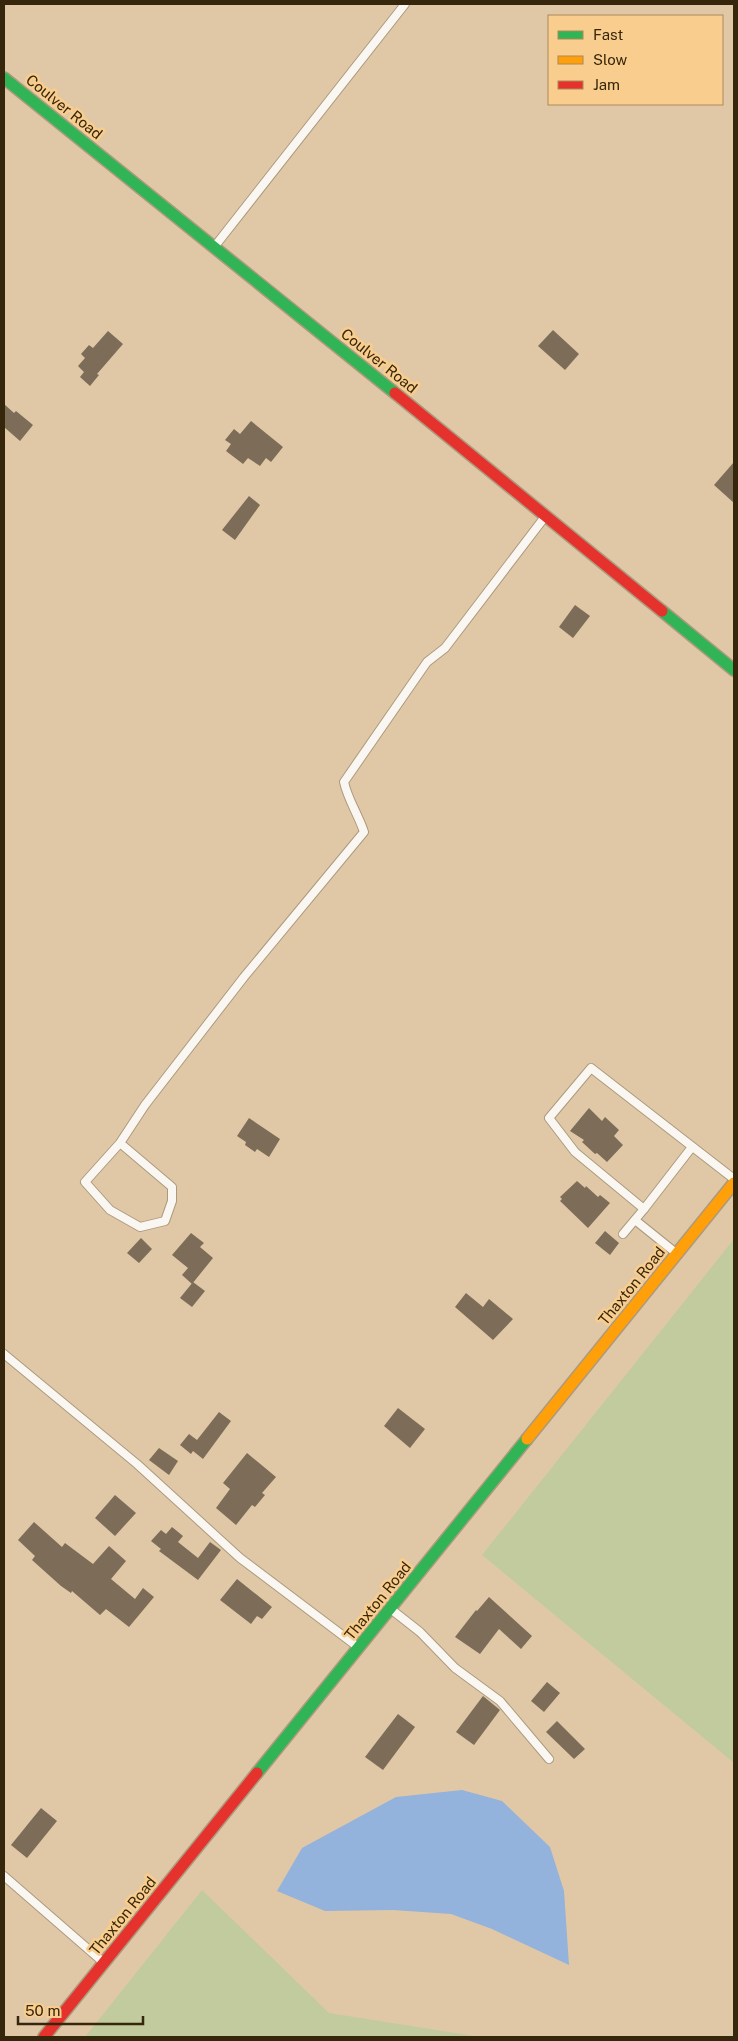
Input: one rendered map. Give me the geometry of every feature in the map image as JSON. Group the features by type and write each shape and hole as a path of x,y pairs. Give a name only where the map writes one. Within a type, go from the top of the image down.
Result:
{"street":[{"name":"Coulver Road","path":"4,78 734,670"},
{"name":"Thaxton Road","path":"44,2037 360,1648 734,1181"}],"lane":[{"path":"214,247 405,4"},
{"path":"120,1143 172,1187 172,1201 165,1221 140,1227 110,1210 85,1182 120,1143 145,1105 244,977 364,832 358,814 348,799 344,782 427,662 445,648 545,517"},
{"path":"644,1209 575,1152 548,1118 590,1068 734,1181"},
{"path":"623,1234 692,1147"},
{"path":"634,1220 677,1254"},
{"path":"4,1354 137,1464 240,1558 360,1648"},
{"path":"391,1609 420,1632 454,1668 500,1701 549,1759"},
{"path":"4,1876 104,1963"}],"green space":[{"path":"734,1239 734,1763 482,1555"},
{"path":"202,1890 329,2013 481,2037 85,2037"}],"water":[{"path":"462,1790 502,1801 550,1847 564,1891 569,1965 492,1929 451,1914 393,1910 325,1911 277,1891 302,1848 396,1797"}],"building":[{"path":"553,330 579,354 565,370 538,346"},
{"path":"108,331 123,344 97,374 99,375 90,386 80,377 84,372 78,366 85,358 81,354 89,345 93,348"},
{"path":"4,404 33,425 20,441 4,427"},
{"path":"251,421 283,447 271,462 266,458 260,466 248,458 243,464 226,451 231,444 225,440 234,429 240,434"},
{"path":"734,462 734,503 714,485"},
{"path":"249,496 260,505 235,540 222,530"},
{"path":"575,605 590,616 573,638 559,627"},
{"path":"589,1108 602,1121 605,1117 619,1130 614,1136 623,1145 607,1162 582,1142 584,1140 570,1131"},
{"path":"249,1118 280,1139 269,1157 257,1149 255,1152 237,1136"},
{"path":"577,1181 598,1197 600,1195 610,1203 588,1228 560,1201 562,1199 560,1197"},
{"path":"605,1231 619,1243 610,1255 595,1243"},
{"path":"191,1233 204,1243 200,1247 213,1258 192,1284 182,1275 188,1268 172,1255"},
{"path":"141,1238 152,1249 139,1263 127,1253"},
{"path":"193,1282 205,1291 192,1307 180,1298"},
{"path":"466,1293 483,1307 489,1299 513,1319 493,1340 455,1307"},
{"path":"398,1408 425,1429 410,1448 384,1426"},
{"path":"219,1412 231,1421 203,1459 193,1451 191,1454 180,1445 189,1434 197,1440"},
{"path":"159,1448 178,1461 169,1475 149,1460"},
{"path":"247,1453 276,1477 262,1493 265,1495 255,1507 252,1505 236,1525 216,1508 230,1489 223,1483"},
{"path":"115,1495 136,1513 115,1536 95,1518"},
{"path":"34,1522 62,1547 65,1543 93,1564 109,1546 126,1561 111,1579 135,1599 143,1588 154,1597 129,1627 106,1609 100,1615 72,1591 71,1593 61,1586 32,1560 35,1556 18,1540"},
{"path":"172,1527 183,1536 178,1542 198,1558 210,1542 221,1550 198,1580 159,1551 161,1549 151,1541 161,1530 166,1534"},
{"path":"237,1579 272,1607 262,1619 257,1616 251,1624 220,1600"},
{"path":"489,1597 532,1636 521,1649 499,1629 480,1654 455,1637"},
{"path":"547,1682 560,1693 544,1712 531,1701"},
{"path":"483,1696 500,1710 474,1745 456,1732"},
{"path":"398,1714 415,1727 383,1770 365,1757"},
{"path":"557,1721 585,1749 574,1759 546,1732"},
{"path":"41,1808 57,1821 27,1858 11,1845"}],"traffic: fast":[{"path":"4,78 395,393"},
{"path":"662,611 734,670"},
{"path":"257,1773 527,1439"}],"traffic: slow":[{"path":"527,1439 734,1183"}],"traffic: jam":[{"path":"395,393 662,611"},
{"path":"44,2037 257,1773"}]}
